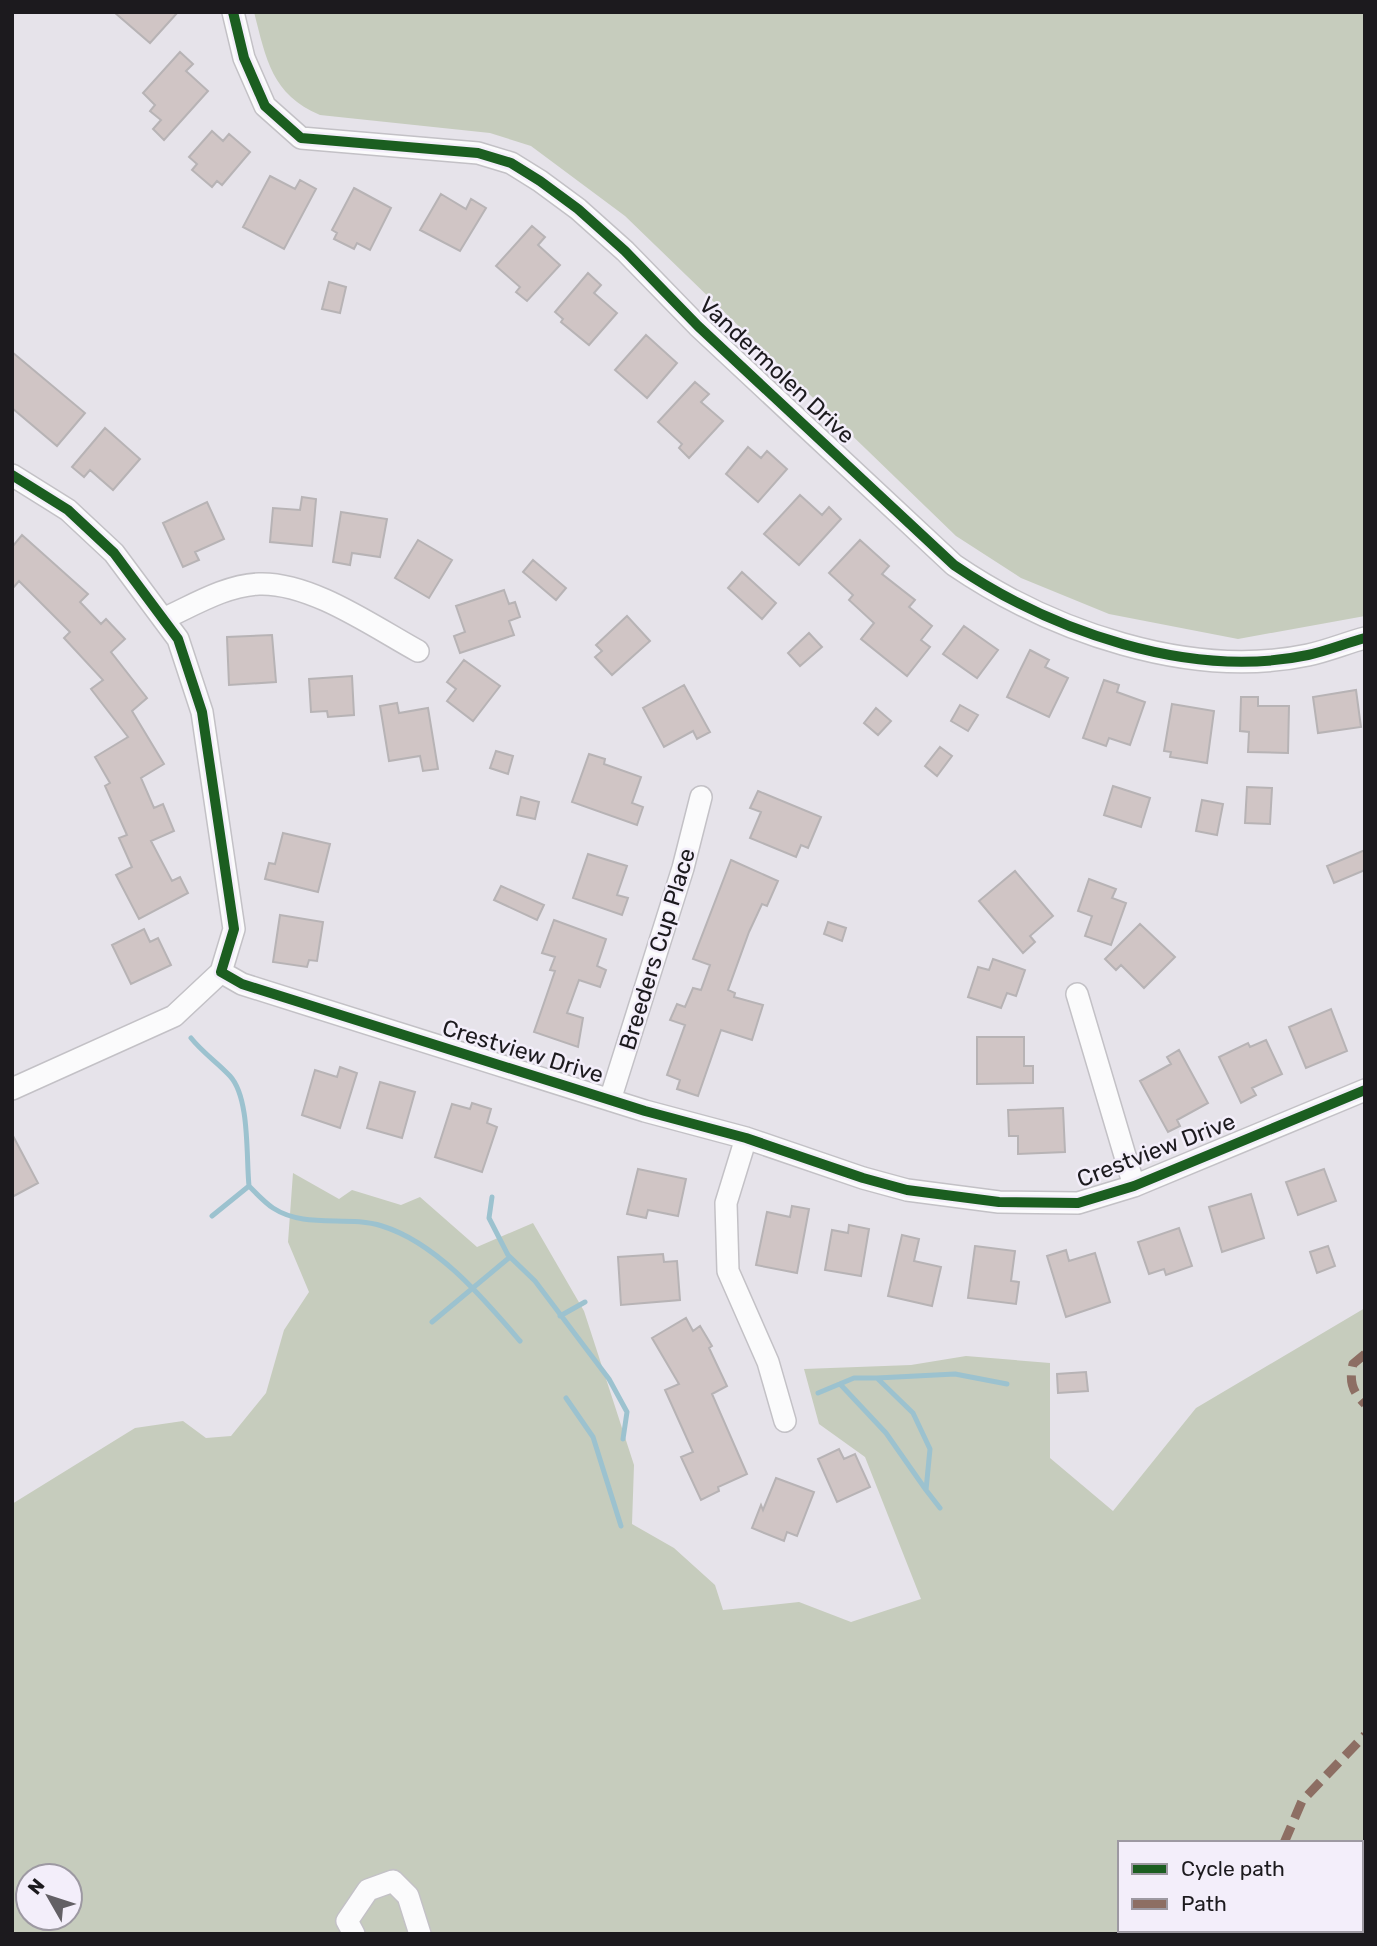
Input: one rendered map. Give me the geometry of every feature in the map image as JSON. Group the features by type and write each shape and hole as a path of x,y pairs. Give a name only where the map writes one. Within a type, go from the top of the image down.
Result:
{"street":[{"name":"Vandermolen Drive","path":"233,12 244,58 259,95 265,106 300,138 328,143 439,148 478,153 511,163 540,181 578,209 625,251 698,326 934,548 996,594 1046,619 1105,638 1175,655 1243,661 1308,655 1365,638"},
{"path":"12,475 68,510 114,553 178,639 202,712 234,929 222,972 174,1016 12,1089"},
{"path":"163,619 212,596 259,584 308,592 418,651"},
{"name":"Breeders Cup Place","path":"610,1100 683,868 701,797"},
{"name":"Crestview Drive","path":"222,972 242,984 610,1100 746,1138 863,1178 907,1189 999,1202 1078,1203 1134,1186 1365,1090"},
{"path":"1077,994 1134,1186"},
{"path":"746,1138 726,1202 728,1271 768,1362 785,1421"},
{"path":"354,1934 347,1921 368,1890 393,1881 408,1896 420,1934"}],"green space":[{"path":"254,12 1365,12 1365,616 1238,639 1109,614 1021,578 956,536 625,216 531,146 490,133 320,115 304,107 281,86 268,60"},
{"path":"293,1173 339,1199 352,1190 401,1205 420,1197 477,1247 533,1223 584,1311 634,1465 632,1524 674,1548 715,1585 723,1610 799,1602 851,1622 921,1599 865,1457 819,1424 804,1369 911,1365 966,1356 1050,1363 1050,1458 1113,1511 1196,1408 1365,1308 1365,1934 12,1934 12,1504 135,1428 183,1421 206,1438 231,1436 266,1393 284,1330 309,1292 288,1242"}],"building":[{"path":"114,12 178,12 150,43"},
{"path":"180,52 193,64 186,71 208,91 164,140 153,129 161,120 150,111 155,105 143,93"},
{"path":"212,131 223,141 229,134 250,152 222,185 217,181 212,187 192,170 197,164 189,157"},
{"path":"270,176 295,189 300,180 316,189 284,249 243,227"},
{"path":"354,188 391,208 370,250 357,243 354,249 334,239 337,233 332,230"},
{"path":"441,194 466,209 471,199 486,208 460,251 420,230"},
{"path":"532,226 545,237 538,245 560,265 527,301 516,292 520,287 496,266"},
{"path":"588,273 601,285 594,293 617,313 589,345 561,322 563,319 555,312"},
{"path":"329,282 346,287 340,313 322,309"},
{"path":"646,335 677,363 647,398 615,370"},
{"path":"12,352 85,413 57,446 12,408"},
{"path":"695,382 709,394 701,402 723,421 689,458 679,448 682,444 658,422"},
{"path":"105,428 140,459 113,490 90,470 84,477 72,467"},
{"path":"748,447 761,458 767,451 787,469 758,502 726,474"},
{"path":"800,495 822,515 829,507 841,519 799,565 764,534"},
{"path":"302,497 316,499 312,546 270,542 273,508 300,510"},
{"path":"207,502 224,539 195,552 199,560 183,567 163,523"},
{"path":"341,512 387,519 380,557 352,553 350,565 333,562"},
{"path":"22,535 88,594 80,602 101,624 106,619 125,639 111,652 147,698 132,711 164,764 141,778 154,808 163,804 174,831 151,841 172,881 180,877 188,893 139,919 116,875 132,867 119,838 127,835 105,786 110,783 95,757 128,737 91,689 103,680 64,638 70,632 19,581 12,589 12,547"},
{"path":"418,540 452,560 429,598 395,578"},
{"path":"860,540 889,566 882,574 915,600 909,607 932,626 921,640 930,647 907,676 861,639 874,623 849,600 853,595 829,573"},
{"path":"533,560 566,588 556,600 523,572"},
{"path":"742,572 776,603 762,619 728,588"},
{"path":"504,590 509,604 515,602 520,617 509,621 514,635 460,653 454,636 465,632 456,606"},
{"path":"627,616 650,641 612,675 595,657 602,651 596,645"},
{"path":"964,626 998,650 977,678 943,654"},
{"path":"809,633 822,647 800,666 788,653"},
{"path":"272,635 276,682 229,685 227,637"},
{"path":"1030,650 1049,660 1045,667 1068,678 1049,717 1007,697"},
{"path":"464,660 500,686 473,721 447,701 456,689 447,682"},
{"path":"352,676 354,715 328,717 327,711 311,712 309,679"},
{"path":"1104,680 1119,685 1117,692 1145,702 1130,745 1109,738 1106,746 1083,738"},
{"path":"684,685 710,732 697,739 693,731 664,747 643,708"},
{"path":"1356,690 1361,727 1318,733 1313,697"},
{"path":"1241,697 1258,697 1258,706 1289,706 1288,753 1248,752 1249,732 1240,731"},
{"path":"397,703 399,713 428,708 438,769 423,771 420,756 389,761 380,706"},
{"path":"1172,704 1214,711 1207,763 1170,757 1171,752 1164,751"},
{"path":"960,705 978,715 968,731 951,721"},
{"path":"876,708 891,721 878,735 864,723"},
{"path":"940,747 952,756 937,776 925,766"},
{"path":"496,751 513,756 508,774 490,768"},
{"path":"589,754 605,759 604,764 641,777 632,803 643,807 637,825 572,802"},
{"path":"1113,786 1150,798 1141,827 1104,815"},
{"path":"1247,787 1272,788 1270,824 1245,823"},
{"path":"758,791 821,817 808,848 801,845 796,857 750,838 761,812 750,808"},
{"path":"521,797 539,802 535,819 517,815"},
{"path":"1202,800 1223,804 1217,835 1196,831"},
{"path":"283,833 330,844 318,892 265,879 269,863 275,864"},
{"path":"1365,850 1365,870 1334,883 1327,866"},
{"path":"588,854 627,866 617,895 628,898 622,915 573,898"},
{"path":"731,860 778,881 767,906 762,904 749,932 728,990 735,993 734,997 763,1005 752,1040 721,1030 698,1096 677,1089 680,1080 667,1075 685,1025 670,1020 677,1004 685,1007 693,988 701,990 710,965 693,959"},
{"path":"1015,871 1053,916 1030,936 1035,942 1023,953 979,901"},
{"path":"1089,879 1116,889 1112,898 1126,903 1111,945 1085,936 1092,916 1078,911"},
{"path":"501,886 544,905 537,920 494,900"},
{"path":"280,915 323,922 317,961 309,960 307,967 273,962"},
{"path":"554,920 606,939 597,966 606,970 600,987 579,980 567,1013 583,1018 578,1047 534,1032 555,971 550,970 555,957 542,953"},
{"path":"828,922 846,928 842,941 824,934"},
{"path":"1140,924 1175,957 1144,988 1121,965 1116,970 1105,959"},
{"path":"144,929 150,942 158,938 171,965 131,984 112,945"},
{"path":"993,959 1025,970 1016,996 1007,993 1001,1008 968,997 978,967 989,970"},
{"path":"1331,1009 1347,1051 1306,1068 1289,1027"},
{"path":"977,1037 1024,1037 1024,1066 1033,1066 1033,1083 977,1084"},
{"path":"1266,1040 1282,1074 1252,1088 1256,1095 1241,1103 1219,1057 1248,1043 1250,1047"},
{"path":"1179,1050 1208,1103 1177,1120 1180,1126 1168,1132 1140,1081 1171,1064 1167,1057"},
{"path":"340,1067 357,1073 340,1128 302,1115 315,1070 337,1077"},
{"path":"380,1082 415,1092 402,1138 367,1128"},
{"path":"472,1103 491,1109 487,1123 497,1127 482,1172 435,1157 452,1104 470,1109"},
{"path":"1063,1108 1065,1152 1018,1154 1018,1136 1009,1136 1008,1110"},
{"path":"12,1134 38,1183 12,1197"},
{"path":"638,1169 686,1179 678,1216 648,1210 646,1218 627,1214"},
{"path":"1324,1169 1336,1201 1298,1215 1286,1182"},
{"path":"1251,1194 1264,1238 1222,1252 1209,1207"},
{"path":"792,1206 809,1209 797,1273 756,1265 767,1212 790,1217"},
{"path":"849,1225 869,1229 861,1276 825,1270 832,1230 848,1233"},
{"path":"1179,1228 1192,1266 1166,1275 1164,1269 1149,1274 1138,1242"},
{"path":"902,1235 919,1239 914,1261 941,1267 932,1306 888,1296"},
{"path":"975,1246 1015,1251 1011,1281 1019,1282 1016,1304 968,1298"},
{"path":"1328,1246 1335,1266 1317,1273 1310,1252"},
{"path":"1066,1250 1069,1261 1095,1253 1110,1302 1066,1317 1047,1256"},
{"path":"663,1254 664,1262 677,1261 680,1300 621,1305 618,1257"},
{"path":"686,1318 693,1331 700,1326 712,1346 709,1348 727,1386 712,1394 747,1474 718,1487 719,1491 701,1500 681,1457 693,1452 665,1390 679,1384 652,1338"},
{"path":"1086,1372 1088,1391 1058,1393 1057,1374"},
{"path":"839,1449 844,1459 855,1454 870,1487 837,1502 818,1459"},
{"path":"776,1478 814,1492 797,1536 787,1532 784,1541 752,1528 761,1505 763,1510"}],"waterway":[{"path":"191,1038 230,1076 236,1086 246,1128 249,1186 263,1200 273,1208 299,1218 369,1223 402,1234 422,1245 458,1274 520,1341"},
{"path":"212,1216 249,1186"},
{"path":"492,1197 489,1218 508,1255 535,1281 609,1379 627,1412 623,1439"},
{"path":"432,1322 510,1257"},
{"path":"560,1316 585,1302"},
{"path":"877,1378 955,1374 1007,1384"},
{"path":"818,1393 854,1378 877,1378 913,1413 930,1449 926,1490 940,1508"},
{"path":"840,1384 886,1433 926,1490"},
{"path":"566,1398 593,1437 621,1526"}],"marked path":[{"path":"1365,1354 1353,1364 1351,1376 1354,1390 1365,1404"},
{"path":"1285,1841 1302,1801 1365,1735"}],"cycle path":[{"path":"233,12 244,58 265,106 301,138 478,153 511,163 540,181 578,209 625,251 698,326 954,565 992,589 1078,629 1123,644 1170,655 1217,661 1263,661 1308,655 1365,638"},
{"path":"12,475 68,510 114,553 178,639 202,712 234,929 221,972 242,984 645,1111 746,1138 863,1178 907,1190 999,1202 1078,1203 1134,1186 1365,1090"}]}
